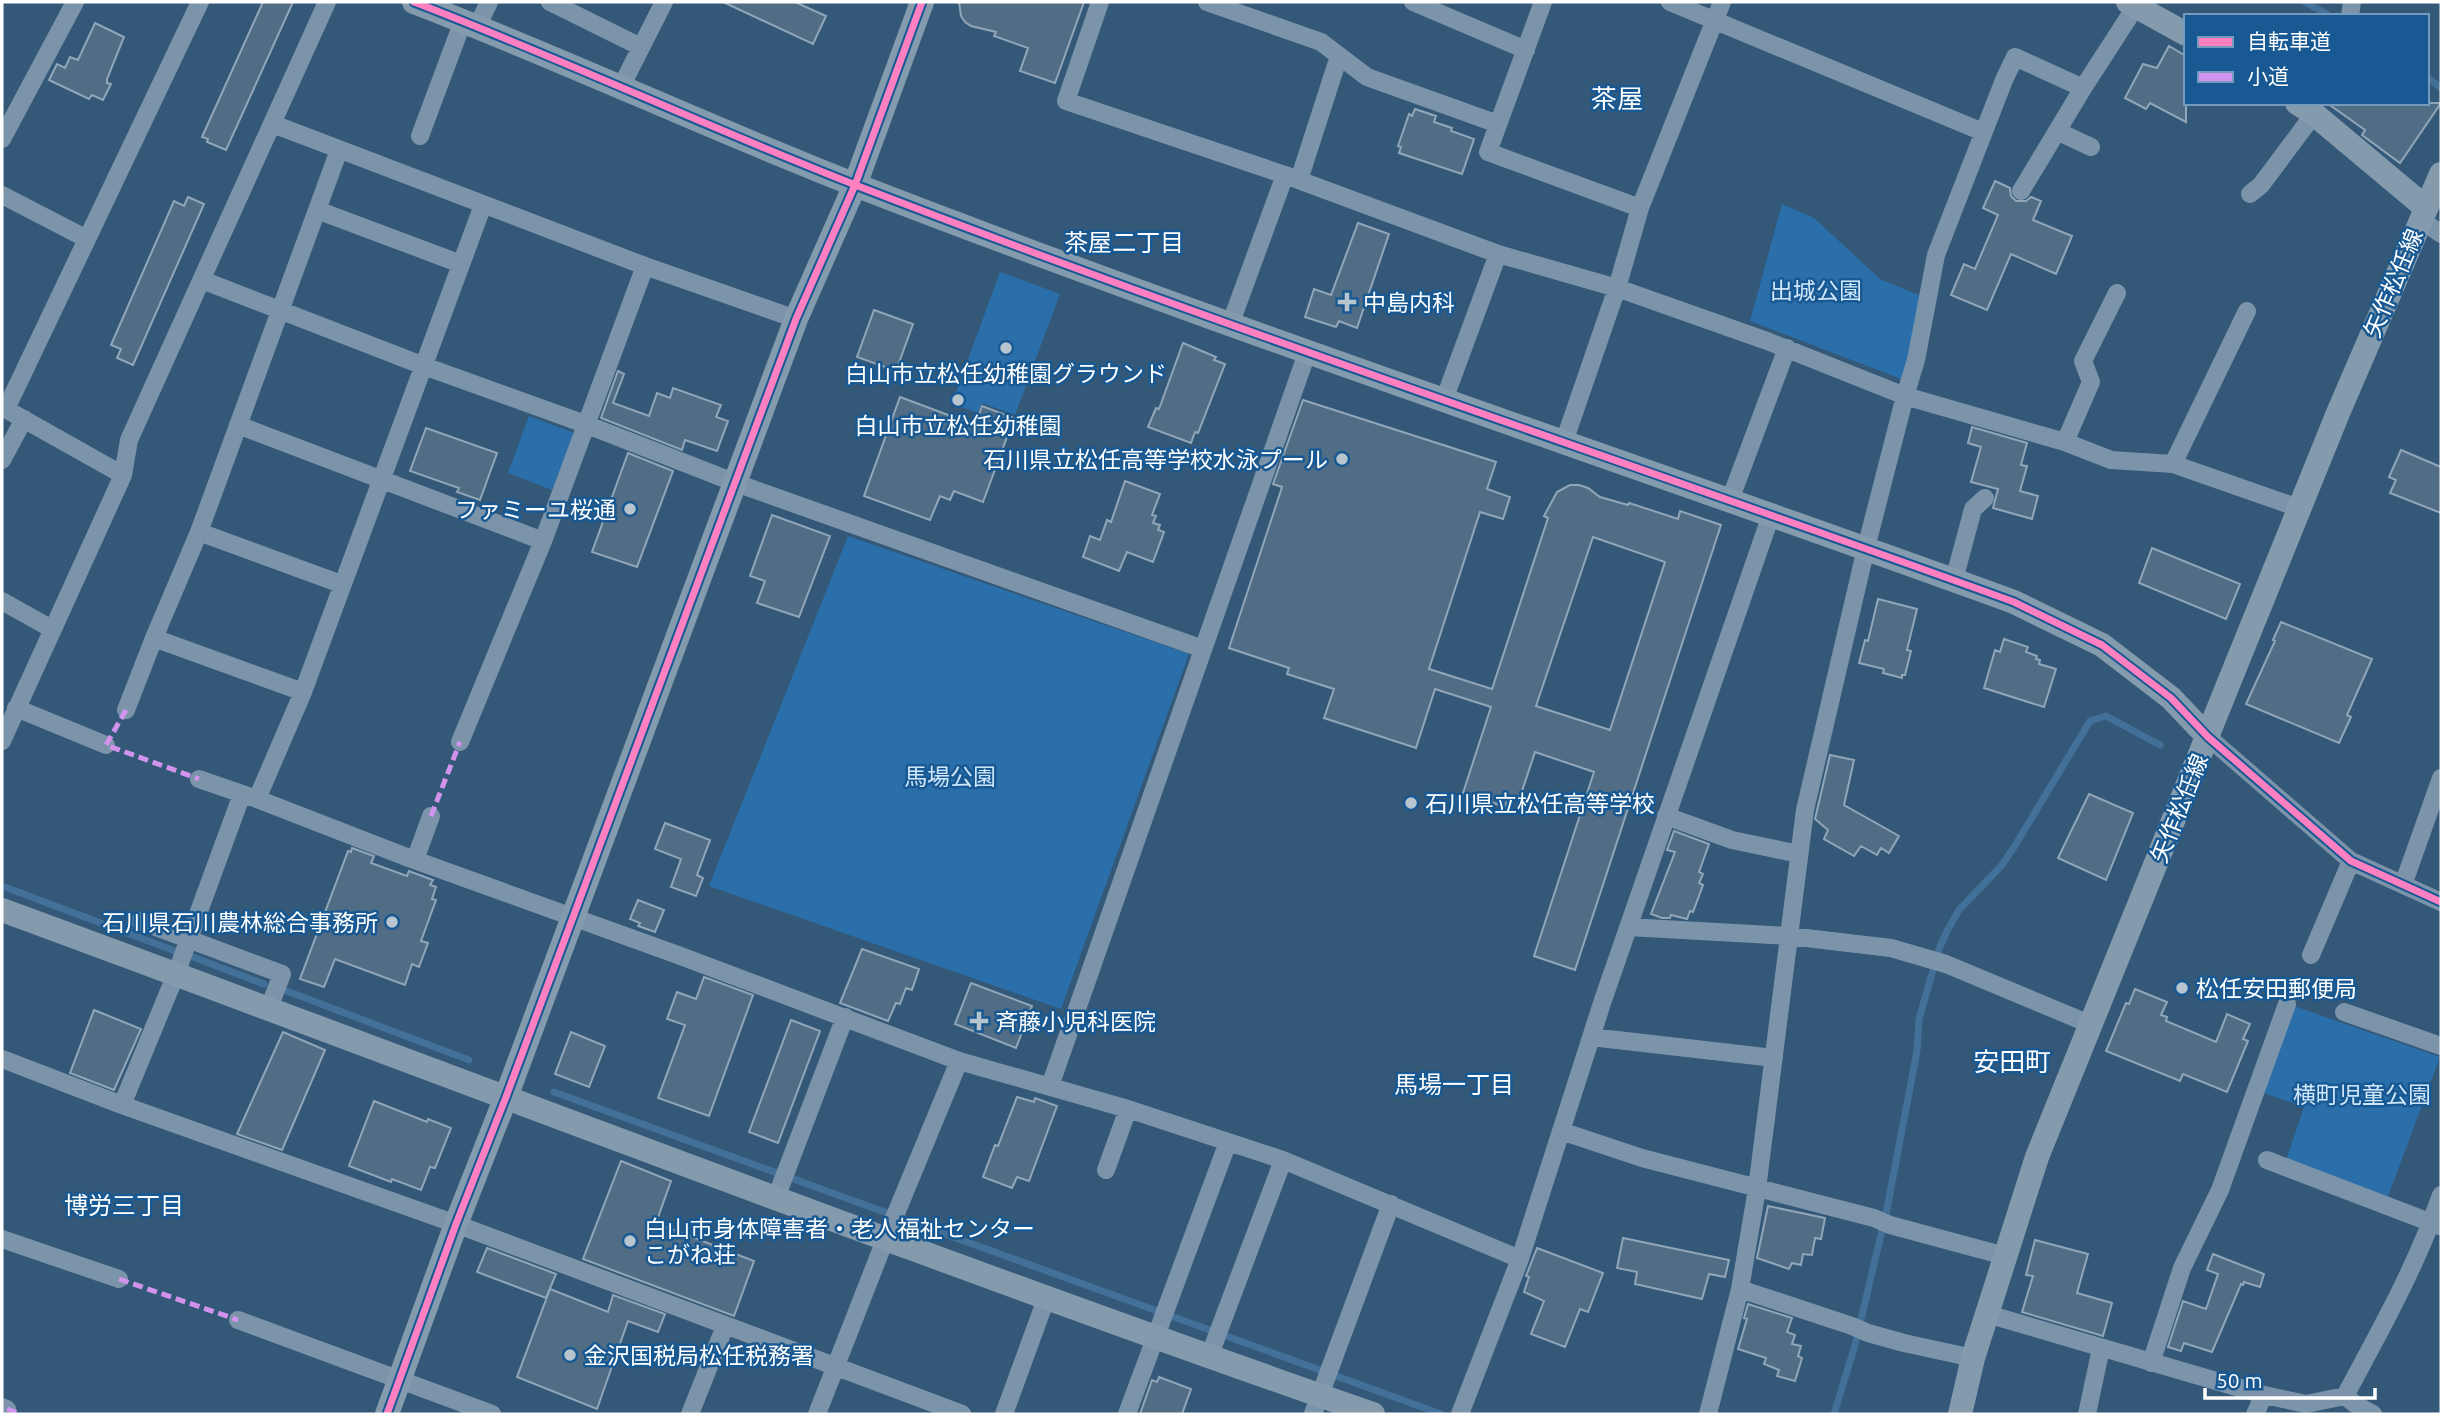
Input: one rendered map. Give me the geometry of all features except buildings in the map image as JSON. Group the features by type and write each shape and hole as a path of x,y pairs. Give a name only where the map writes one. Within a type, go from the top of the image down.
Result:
{"street":[{"path":"2,139 8,108 75,2"},
{"path":"123,475 4,408 200,2"},
{"path":"2,741 123,475 130,440 327,2"},
{"path":"414,2 855,185 1307,353 2014,601 2102,645 2171,698 2208,737 2351,861 2441,902"},
{"path":"420,136 470,23 489,2"},
{"path":"550,2 641,47"},
{"path":"621,87 664,2"},
{"path":"387,1414 796,319 855,185 922,2"},
{"path":"1100,2 1066,101 1292,177 1498,254 1617,288 1787,348 1905,396 2066,442 2111,460 2173,464 2299,508"},
{"path":"1207,2 1321,42 1367,77 1498,124"},
{"path":"1413,2 1525,50"},
{"path":"1543,2 1488,152 1640,208"},
{"path":"1670,2 1983,132"},
{"path":"1564,442 1617,288 1640,208 1722,2"},
{"path":"2021,191 2132,4 2184,33"},
{"path":"1230,325 1339,56"},
{"path":"1708,1414 1740,1289 1757,1189 1805,810 1866,548 1916,360 1936,255 2015,57 2083,88"},
{"path":"2250,194 2261,185 2306,107 2423,213 2441,234"},
{"path":"273,124 645,266 796,319"},
{"path":"2057,131 2091,146"},
{"path":"126,710 199,532 339,150"},
{"name":"矢作松任線","path":"1960,1414 1973,1358 2037,1157 2299,508 2441,173"},
{"path":"2,195 87,239"},
{"path":"122,1105 250,797 303,692 483,205"},
{"path":"317,209 461,264"},
{"path":"1444,400 1498,254"},
{"path":"460,742 543,541 645,266"},
{"path":"202,280 736,483 1203,649"},
{"path":"2066,442 2091,382 2083,361 2117,293"},
{"path":"2173,464 2247,312"},
{"path":"1730,500 1787,348"},
{"path":"1050,1086 1307,353"},
{"path":"2,460 24,419"},
{"path":"238,425 543,541"},
{"path":"1954,580 1973,509 1985,498"},
{"path":"1460,1414 1520,1259 1628,927 1772,515"},
{"path":"199,532 341,584"},
{"path":"2,601 52,629"},
{"path":"154,638 303,692"},
{"path":"16,708 106,745"},
{"path":"2403,885 2441,778"},
{"path":"199,779 959,1060 1128,1109 1283,1160 1520,1259"},
{"path":"415,860 431,816"},
{"path":"1667,816 1732,839 1800,854"},
{"path":"2311,955 2351,861"},
{"path":"2,910 506,1097 781,1183 1046,1299 1162,1321 1212,1348 1322,1389 1373,1414"},
{"path":"140,921 282,974 269,1008"},
{"path":"1628,927 1790,936 1891,948 1946,964 2092,1025"},
{"path":"2151,1363 2182,1268 2220,1190 2287,1004"},
{"path":"2344,1012 2441,1046"},
{"path":"781,1183 845,1017"},
{"path":"1591,1037 1774,1058"},
{"path":"2,1059 122,1105 456,1224 962,1414"},
{"path":"817,1414 959,1060"},
{"path":"1106,1170 1128,1109"},
{"path":"1561,1131 1642,1158 2005,1256"},
{"path":"1127,1414 1228,1142"},
{"path":"1212,1348 1283,1160"},
{"path":"2267,1160 2436,1225"},
{"path":"2345,1396 2436,1225 2441,1195"},
{"path":"1322,1389 1391,1204"},
{"path":"2,1238 119,1279"},
{"path":"1740,1289 1860,1330 1973,1358"},
{"path":"1004,1414 1046,1299"},
{"path":"1987,1314 2264,1395 2306,1404 2345,1396"},
{"path":"238,1320 492,1414"},
{"path":"690,1414 725,1326"},
{"path":"2087,1414 2101,1348"},
{"path":"2255,1414 2264,1395"},
{"path":"2345,1396 2373,1414"},
{"path":"2,1407 7,1409 5,1414"}],"green space":[{"name":"出城公園","path":"1782,204 1814,218 1880,279 1928,299 1909,382 1750,321"},
{"name":"白山市立松任幼稚園グラウンド","path":"1000,272 1060,294 1015,415 982,403 977,413 952,403"},
{"path":"529,416 574,433 552,490 508,473"},
{"name":"馬場公園","path":"848,536 1189,654 1061,1009 709,886"},
{"name":"横町児童公園","path":"2291,1005 2440,1057 2387,1199 2286,1160 2304,1107 2261,1092"}],"waterway":[{"path":"2305,2 2326,14"},
{"path":"2429,79 2441,88"},
{"path":"1834,1414 1855,1345 1887,1209 1917,1051 1919,1019 1939,949 1947,931 1959,910 2002,865 2090,721 2106,716 2160,745"},
{"path":"2,886 175,951"},
{"path":"193,957 264,984"},
{"path":"284,990 469,1060"},
{"path":"554,1092 1441,1414"}],"marked path":[{"path":"126,710 106,745 199,779"},
{"path":"431,816 460,742"},
{"path":"119,1279 238,1320"},
{"path":"7,1409 21,1414"}],"cycle path":[{"path":"414,2 802,164 1002,241 1290,346 2014,602 2102,645 2171,698 2208,737 2351,861 2441,902"},
{"path":"387,1414 796,319 855,185 922,2"}],"place":[{"name":"中島内科","path":"1347,302"},
{"name":"白山市立松任幼稚園グラウンド","path":"1006,348"},
{"name":"白山市立松任幼稚園","path":"958,400"},
{"name":"石川県立松任高等学校水泳プール","path":"1342,459"},
{"name":"ファミーユ桜通","path":"630,509"},
{"name":"石川県立松任高等学校","path":"1411,803"},
{"name":"石川県石川農林総合事務所","path":"392,922"},
{"name":"松任安田郵便局","path":"2182,988"},
{"name":"斉藤小児科医院","path":"979,1021"},
{"name":"白山市身体障害者・老人福祉センター こがね荘","path":"630,1241"},
{"name":"金沢国税局松任税務署","path":"570,1355"}],"district":[{"name":"茶屋","path":"1617,98"},
{"name":"茶屋二丁目","path":"1124,242"},
{"name":"安田町","path":"2012,1061"},
{"name":"馬場一丁目","path":"1454,1084"},
{"name":"博労三丁目","path":"124,1205"}]}
